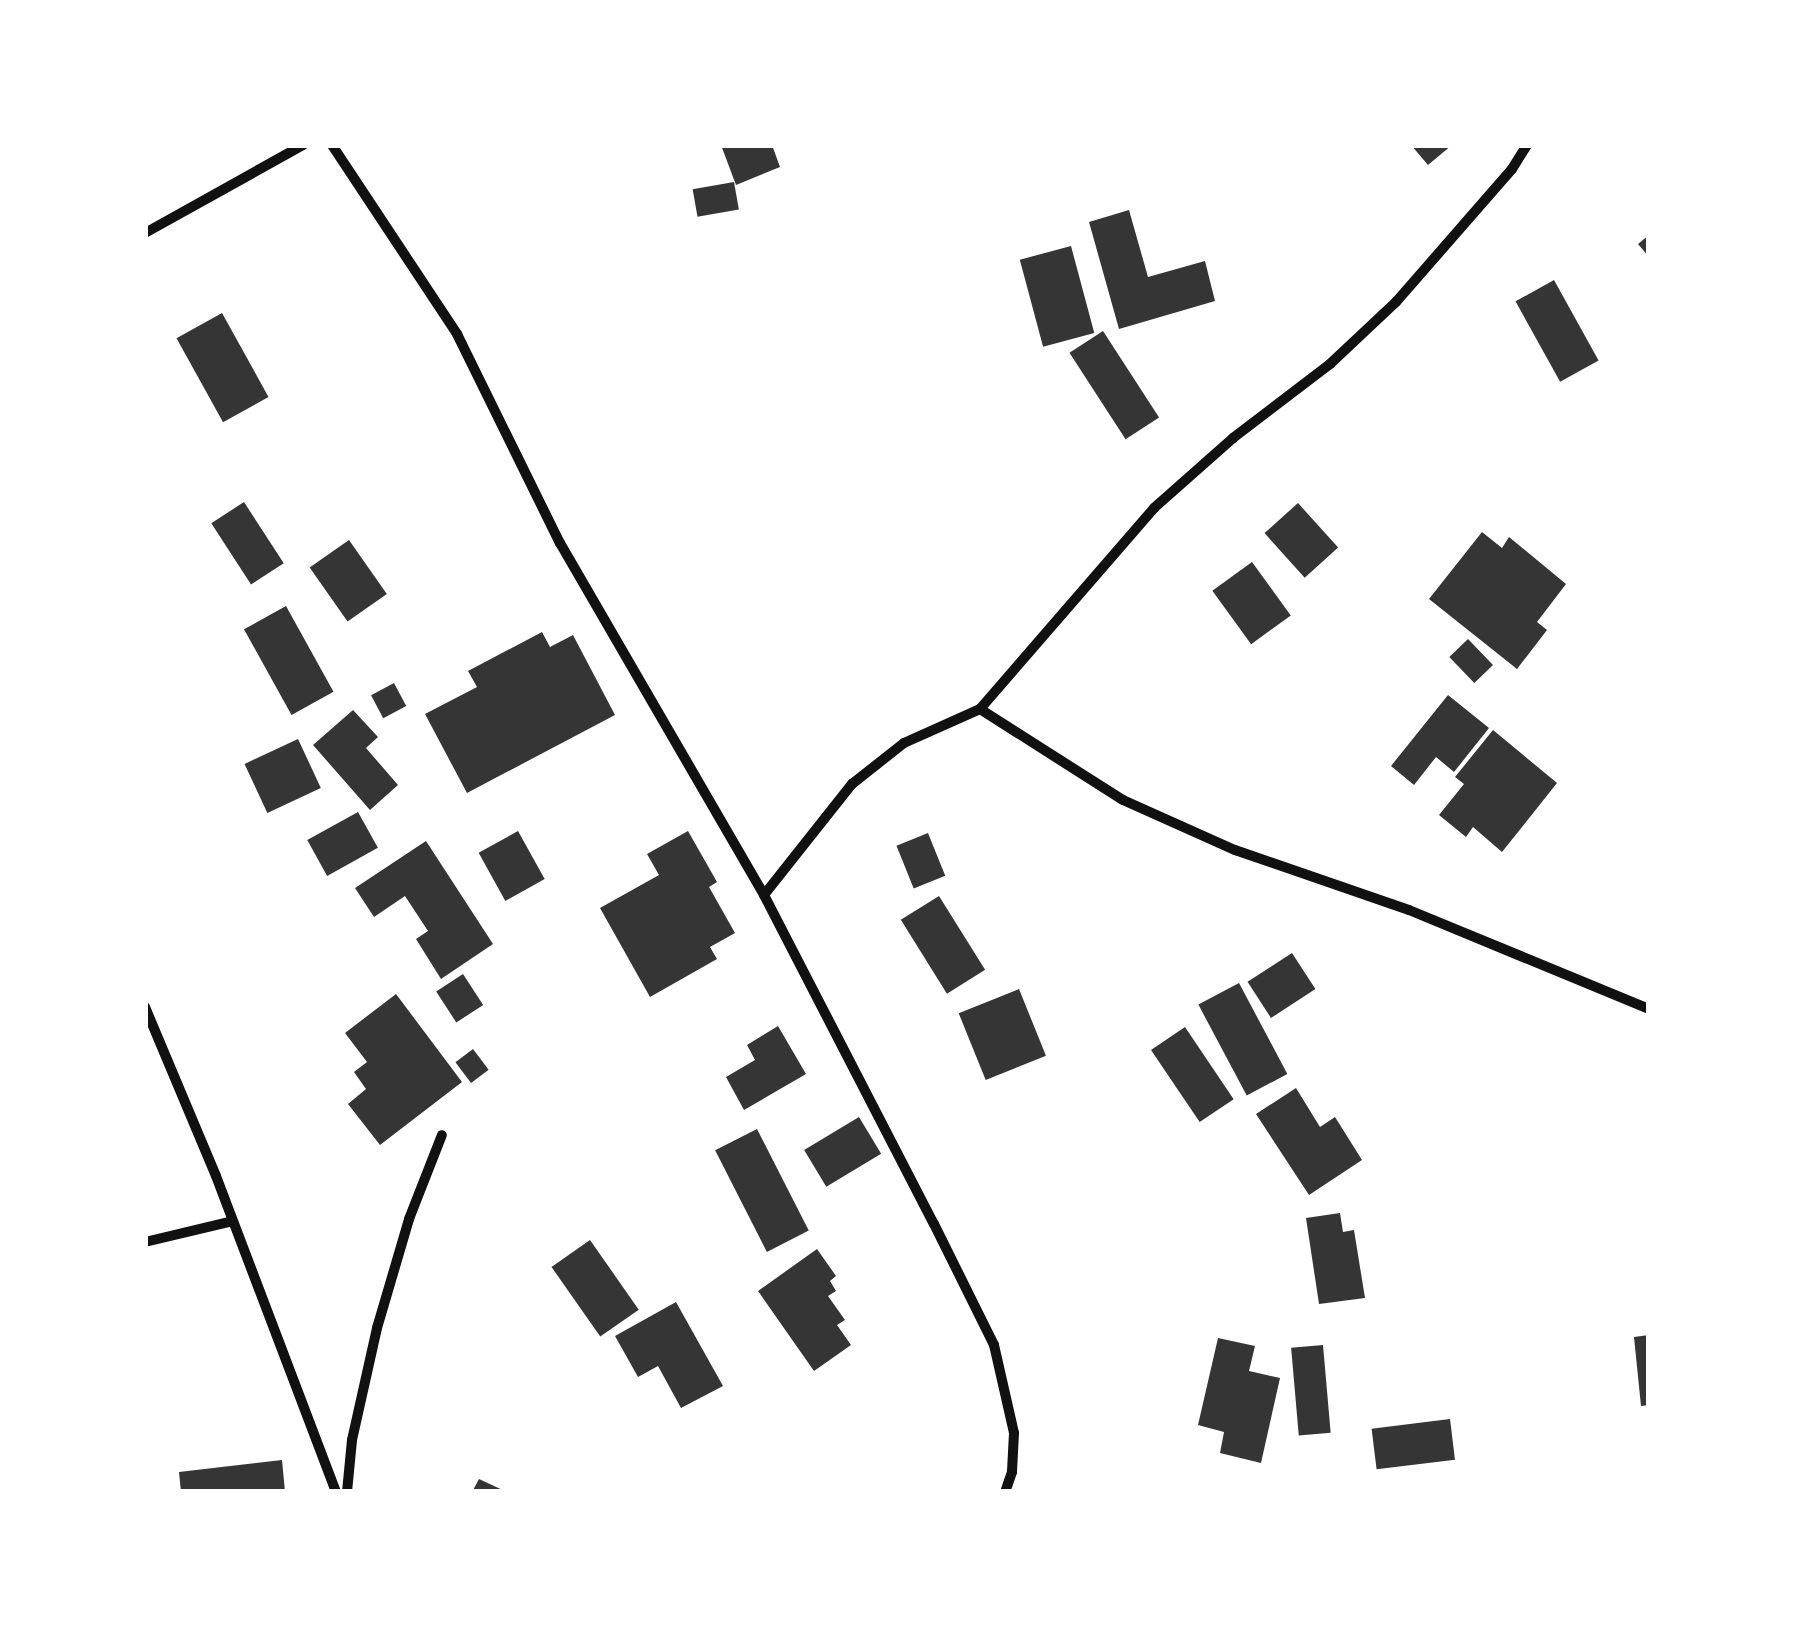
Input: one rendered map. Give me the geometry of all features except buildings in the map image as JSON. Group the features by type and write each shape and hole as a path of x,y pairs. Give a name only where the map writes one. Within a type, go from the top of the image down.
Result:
{"street":[{"path":"145,234 303,145"},
{"path":"332,145 457,334 560,544 764,896 994,1345 1014,1433 1012,1472 1005,1492"},
{"path":"764,896 852,784 904,743 980,709 1154,508 1232,438 1330,364 1396,302 1512,169 1527,145"},
{"path":"980,709 1123,800 1235,850 1409,910 1649,1009"},
{"path":"145,1007 234,1221 336,1492"},
{"path":"347,1492 352,1440 377,1328 410,1219 442,1135"},
{"path":"145,1242 234,1221"}]}
